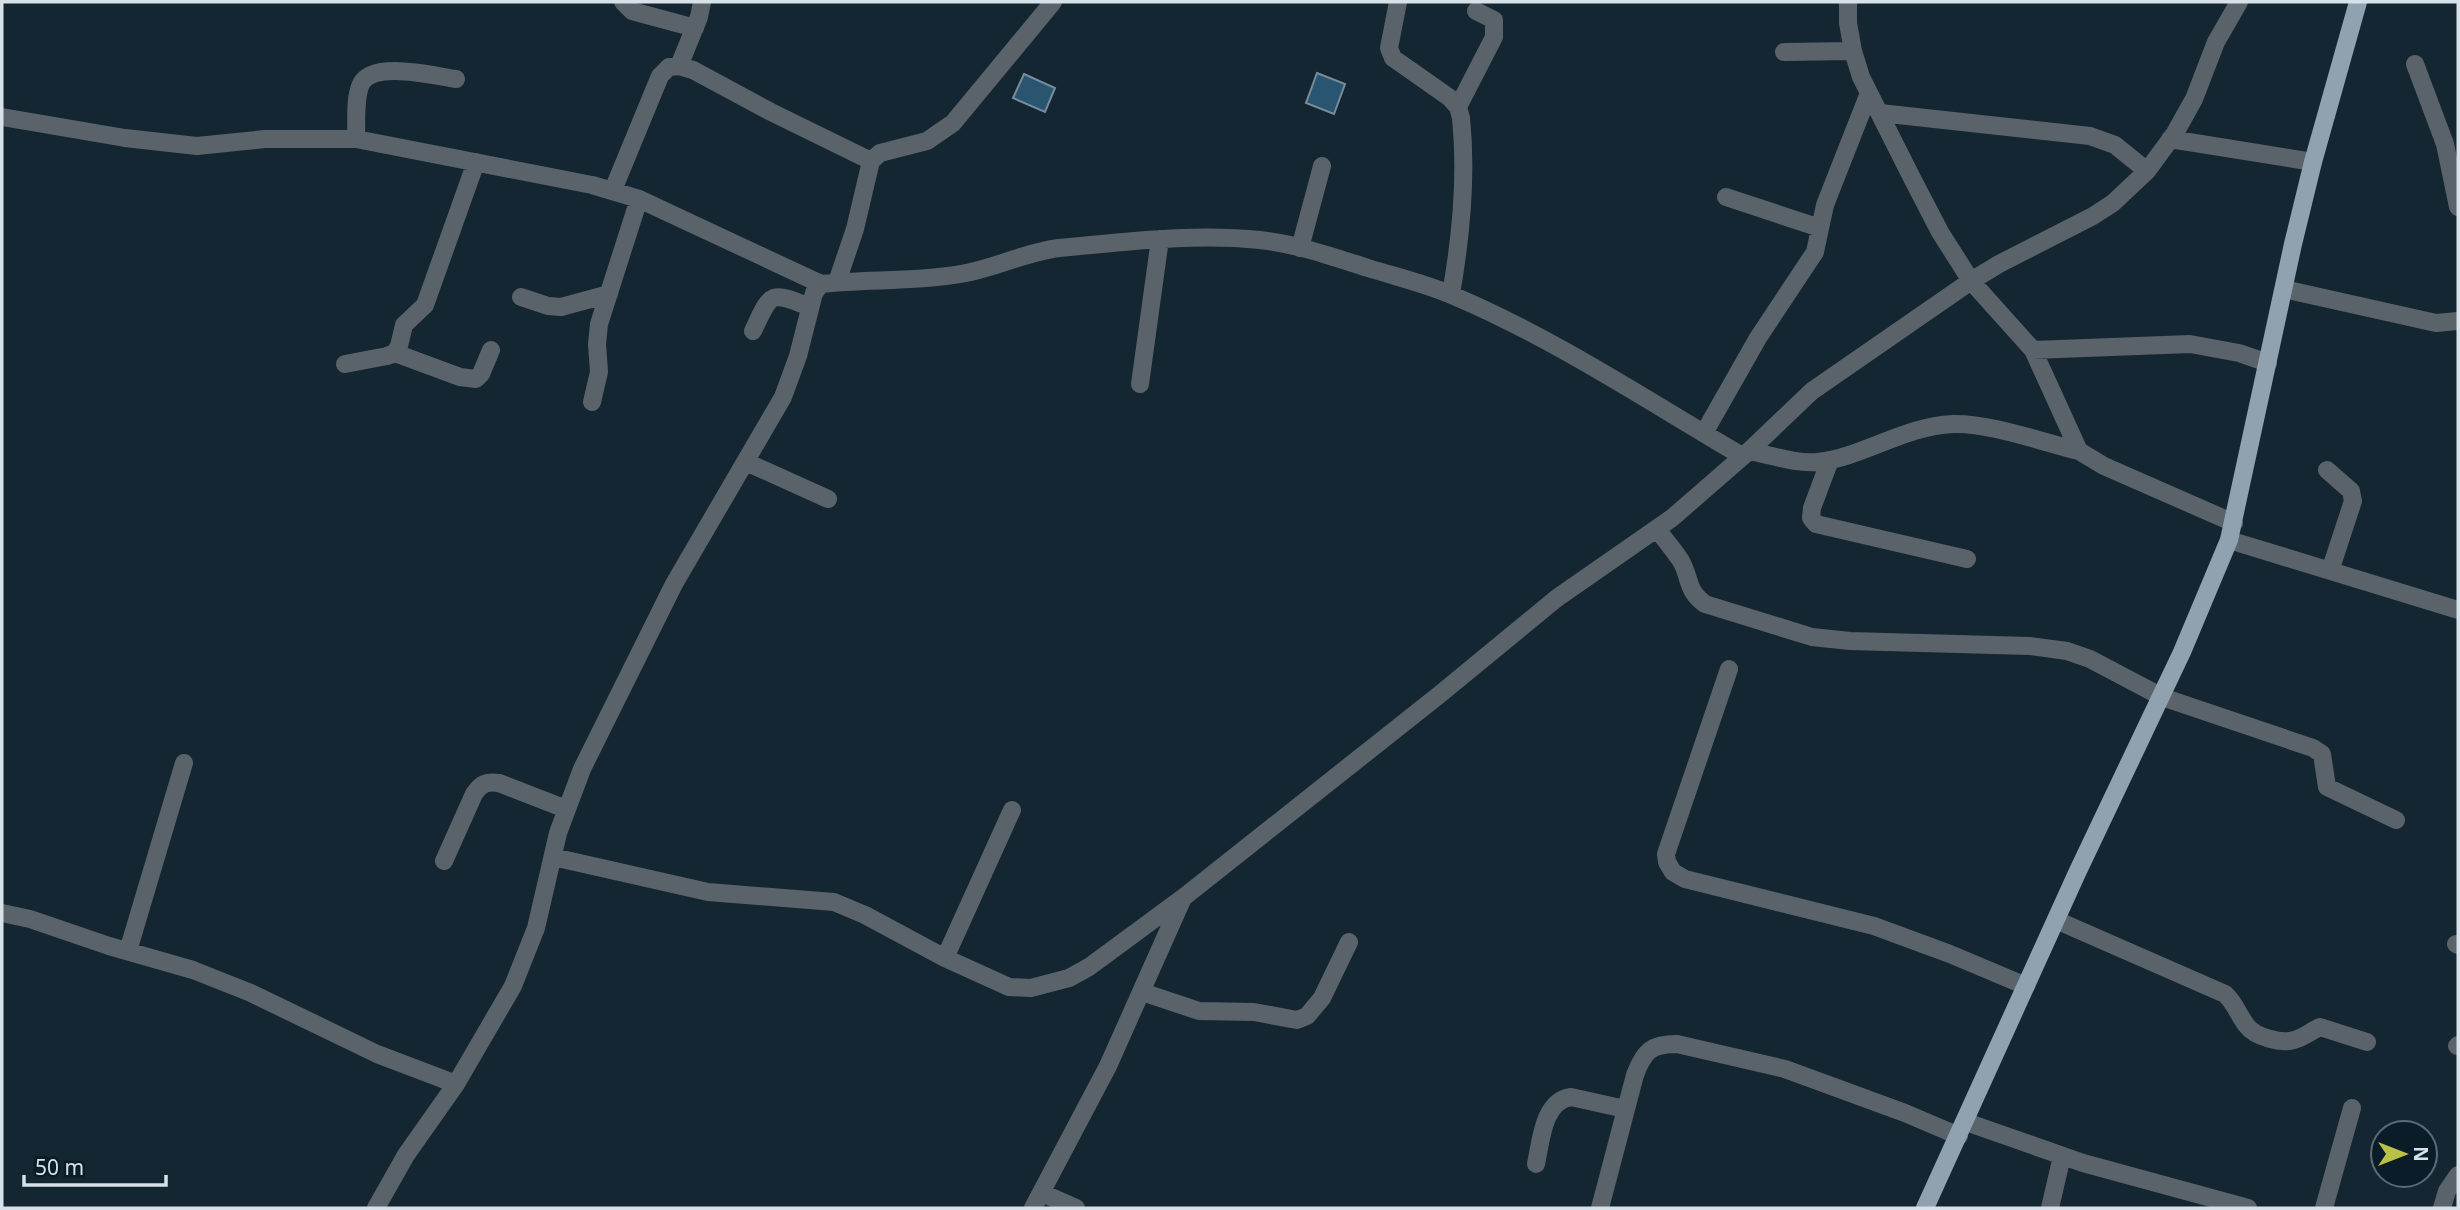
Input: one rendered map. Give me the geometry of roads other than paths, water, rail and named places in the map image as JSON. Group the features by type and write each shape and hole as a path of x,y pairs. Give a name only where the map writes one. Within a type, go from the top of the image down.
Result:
{"main road":[{"path":"1925,1208 2056,920 2162,697 2232,531 2313,162 2358,2"}],"street":[{"path":"623,2 632,11 695,28"},
{"path":"678,66 695,28 702,2"},
{"path":"376,1208 406,1155 456,1084 523,965 536,928 566,809 582,769 674,584 774,415 791,378 814,293 829,283 855,229 871,161 880,153 927,141 953,123 1053,2"},
{"path":"1398,2 1390,48 1393,58 1458,107"},
{"path":"1849,2 1853,51 1861,77 1940,232 1970,281 2033,351 2079,450"},
{"path":"553,857 708,892 834,902 1009,987 1031,988 1069,978 1184,897 1557,598 1657,529 1746,454 1812,391 1970,281 2093,216 2130,188 2147,171 2190,107 2217,42 2239,2"},
{"path":"1451,294 1458,258 1461,210 1463,135 1458,107 1494,37 1494,20 1476,11"},
{"path":"1784,52 1853,51"},
{"path":"2415,64 2445,144 2458,207"},
{"path":"613,190 660,76 669,67 678,66 693,70 871,161"},
{"path":"356,139 358,94 366,77 389,70 456,79"},
{"path":"1704,433 1772,315 1815,252 1825,205 1870,93"},
{"path":"1880,113 2090,135 2115,145 2147,171"},
{"path":"2,117 125,138 197,146 265,139 356,139 477,162 613,190 829,283 914,279 967,273 1038,250 1184,237 1262,240 1300,248 1451,294 1594,368 1704,433 1746,454 1814,463 1911,432 1953,424 1976,426 2079,450 2104,466 2232,531 2330,571 2458,611"},
{"path":"2170,139 2313,162"},
{"path":"395,353 404,325 425,305 477,162"},
{"path":"1300,248 1322,166"},
{"path":"1726,198 1820,228"},
{"path":"592,402 599,372 599,324 639,199"},
{"path":"1140,384 1160,239"},
{"path":"2284,289 2436,323 2458,321"},
{"path":"521,297 548,306 561,307 608,294"},
{"path":"752,331 767,302 773,297 780,296 810,307"},
{"path":"2033,351 2190,344 2239,353 2268,363"},
{"path":"345,363 377,359 395,353 460,377 475,379 481,374 491,350"},
{"path":"1830,460 1812,508 1811,518 1816,524 1967,559"},
{"path":"746,462 828,499"},
{"path":"2327,470 2351,491 2353,501 2330,571"},
{"path":"1657,529 1682,563 1694,596 1705,604 1799,634 1830,640 2050,647 2090,659 2162,697 2314,748 2322,754 2327,787 2396,820"},
{"path":"1729,669 1696,772 1668,845 1667,863 1673,872 1685,879 1874,926 2026,986"},
{"path":"128,951 184,763"},
{"path":"444,861 474,794 481,785 490,781 566,809"},
{"path":"945,958 1012,810"},
{"path":"1076,1208 1038,1201 1087,1110 1184,897"},
{"path":"2,913 30,919 192,970 251,993 377,1054 456,1084"},
{"path":"2056,920 2225,994 2234,1002 2246,1026 2254,1033 2292,1041 2320,1027 2367,1042"},
{"path":"1142,992 1199,1011 1254,1012 1297,1020 1307,1016 1322,998 1349,942"},
{"path":"1600,1208 1641,1058 1661,1044 1678,1044 1785,1069 1905,1113 2062,1156 2203,1203 2248,1208"},
{"path":"1536,1164 1548,1115 1563,1098 1571,1097 1625,1109"},
{"path":"2324,1208 2352,1108"},
{"path":"2050,1208 2062,1156"},
{"path":"2442,1208 2447,1191 2458,1175"}]}
